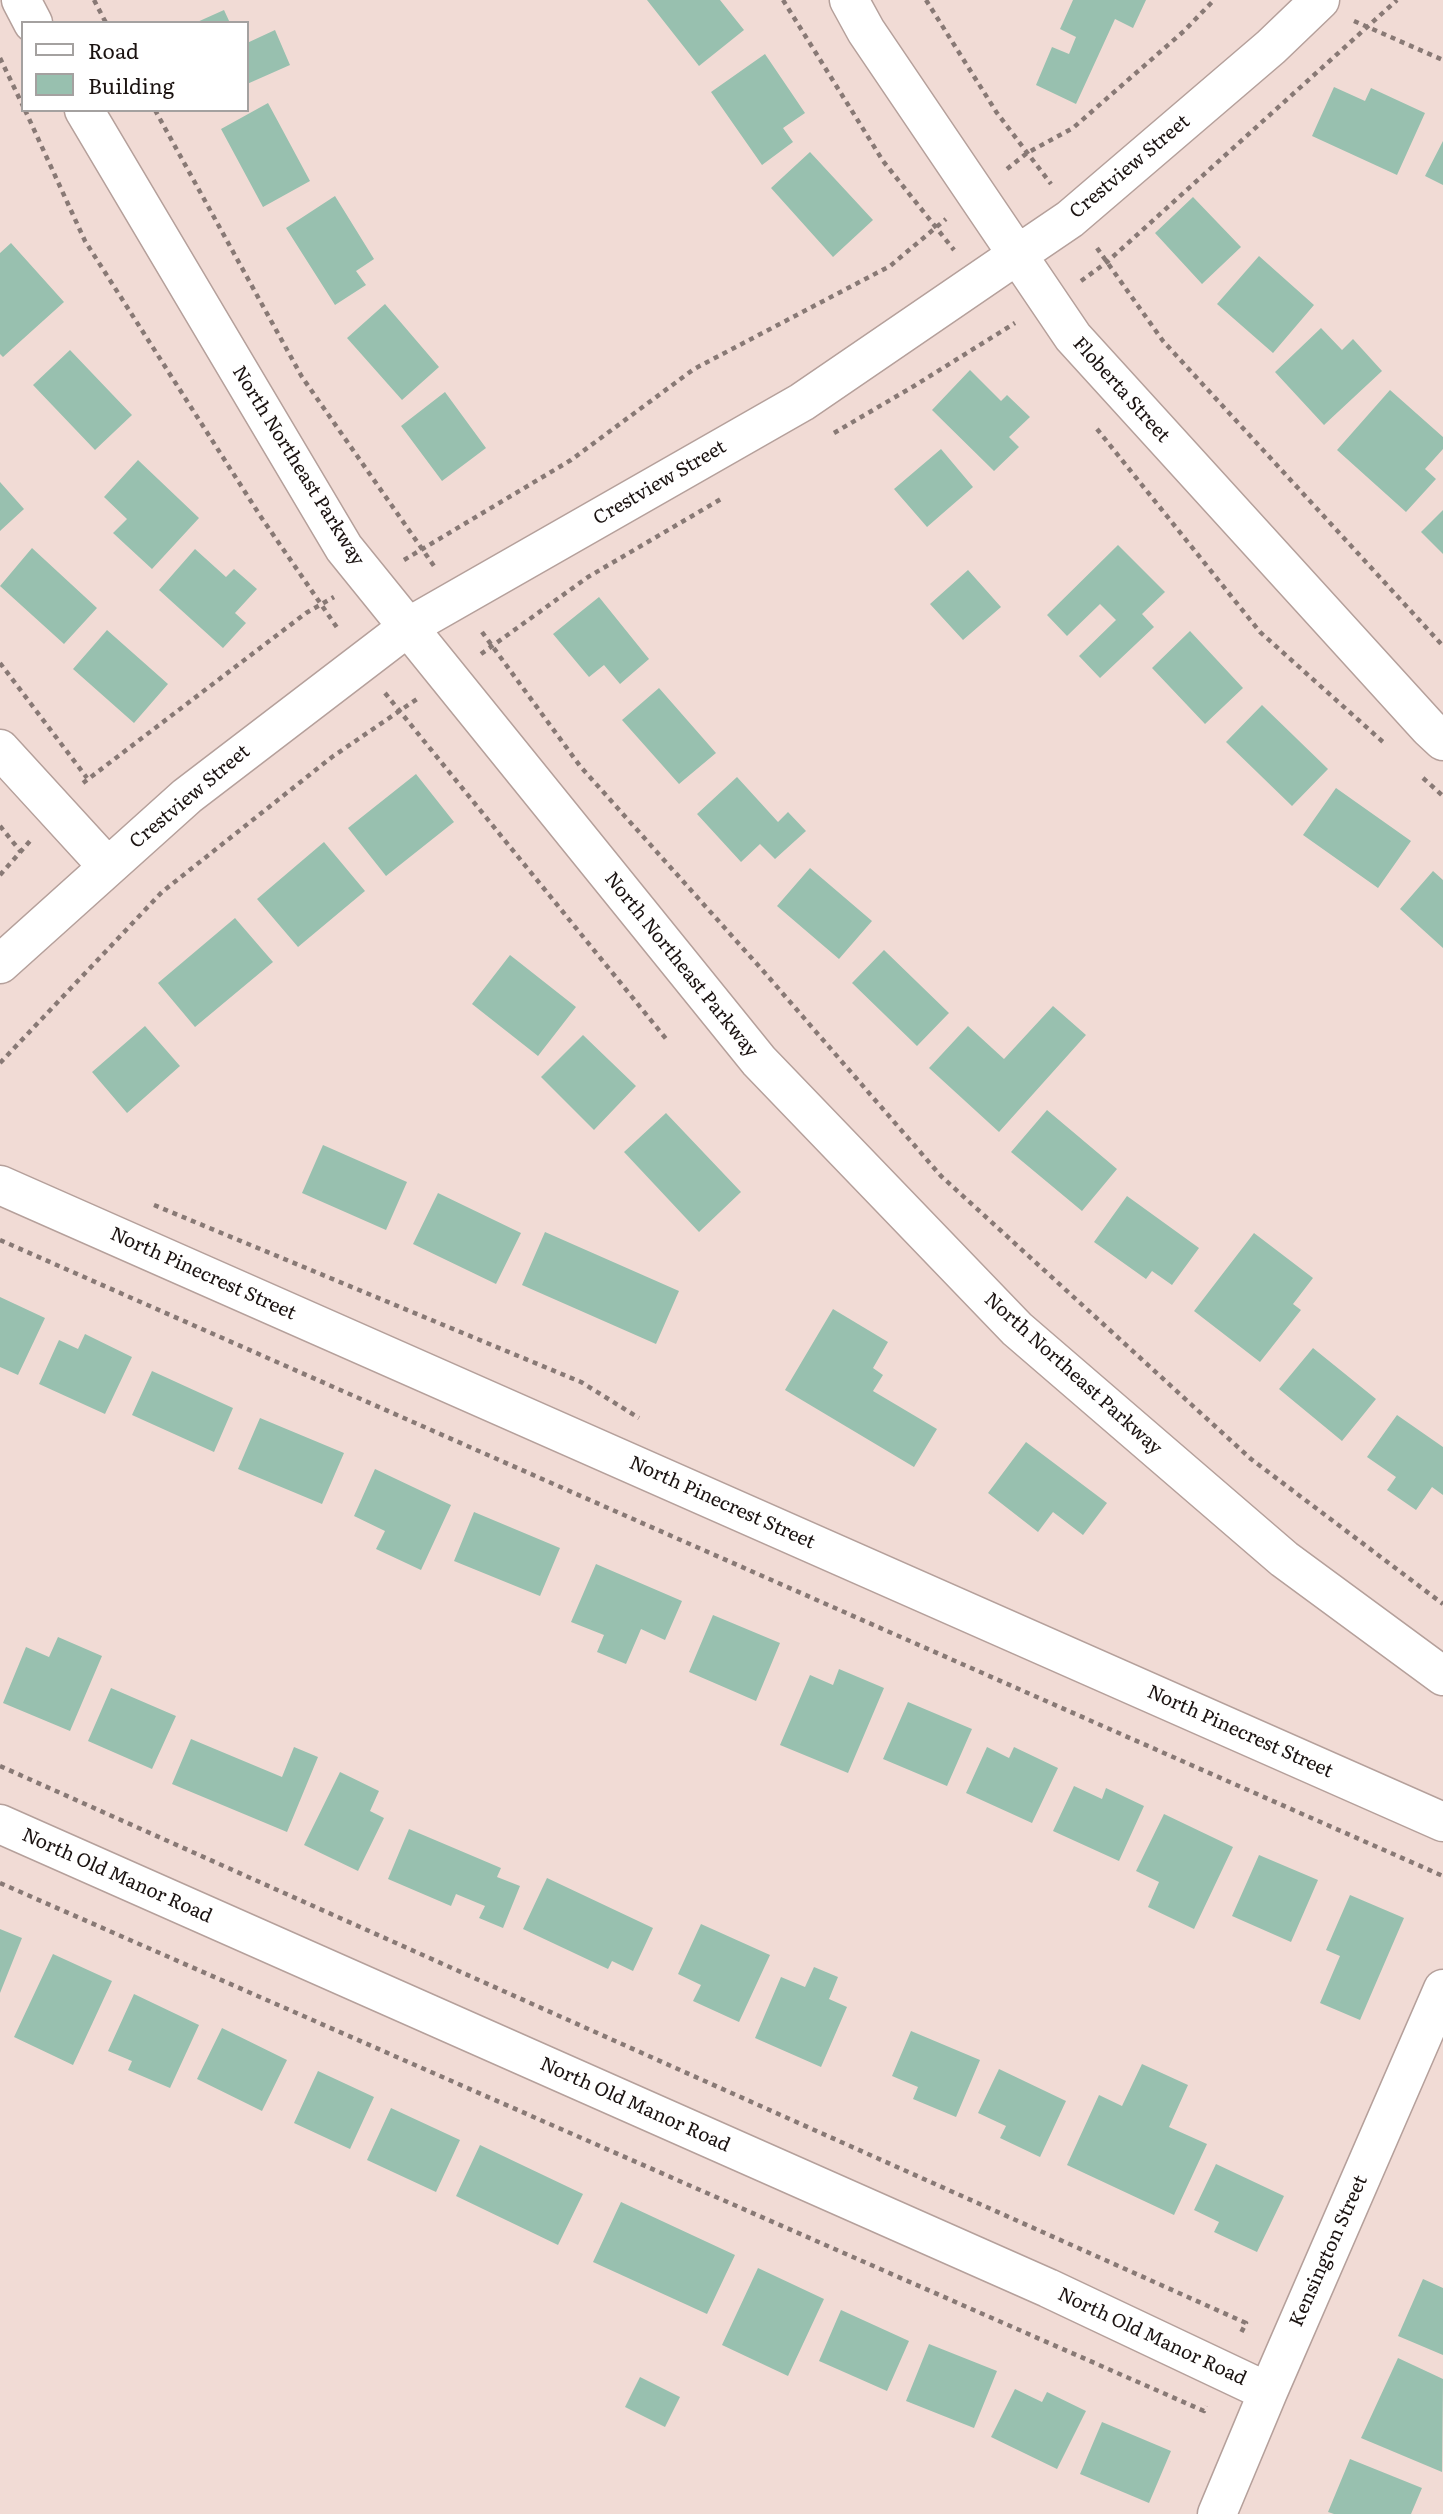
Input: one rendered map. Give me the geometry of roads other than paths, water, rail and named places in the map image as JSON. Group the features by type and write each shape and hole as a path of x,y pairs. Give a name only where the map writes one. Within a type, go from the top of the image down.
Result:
{"street":[{"path":"21,0 32,21"},
{"name":"Floberta Street","path":"849,0 866,31 1073,337 1429,729 1443,741"},
{"name":"Crestview Street","path":"0,964 187,796 408,627 802,402 1017,255 1073,215 1271,47 1318,2"},
{"name":"North Northeast Parkway","path":"85,112 344,548 759,1061 1017,1329 1284,1559 1443,1676"},
{"path":"0,749 108,867"},
{"name":"North Pinecrest Street","path":"0,1185 1443,1822"},
{"name":"North Old Manor Road","path":"0,1824 1048,2288 1268,2392"},
{"name":"Kensington Street","path":"1217,2514 1443,1989"}]}
